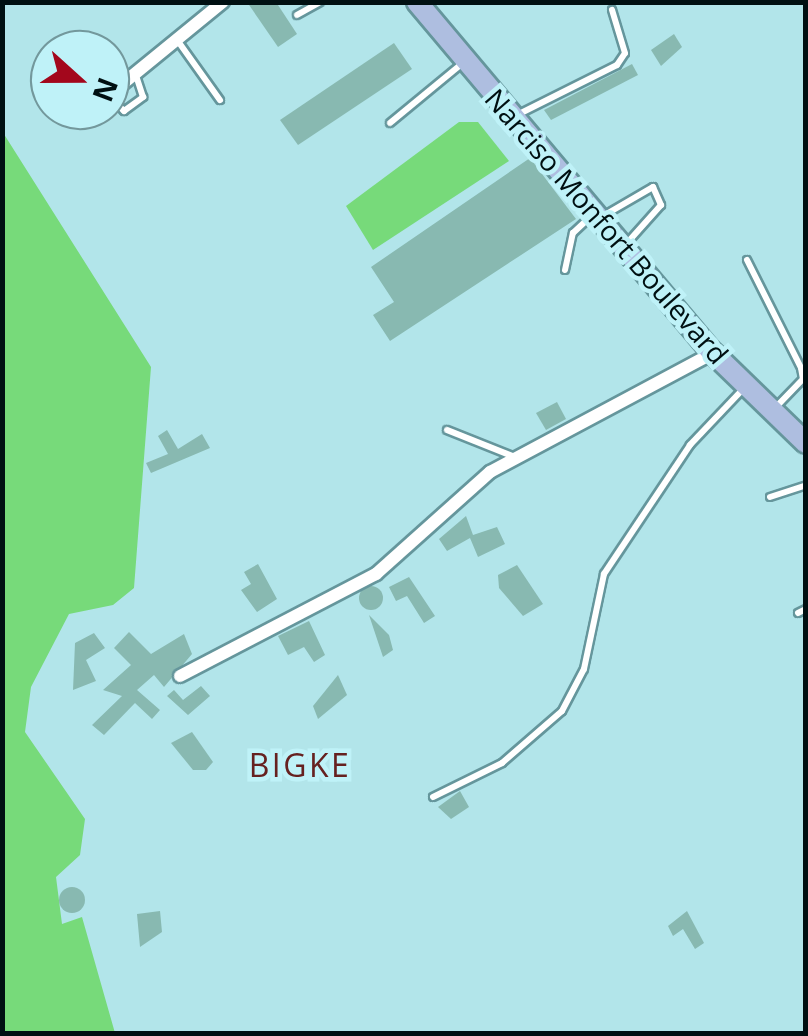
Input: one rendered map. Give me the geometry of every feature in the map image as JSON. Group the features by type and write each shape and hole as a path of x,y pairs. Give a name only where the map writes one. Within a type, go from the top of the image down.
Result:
{"main road":[{"name":"Narciso Monfort Boulevard","path":"417,2 714,352 806,443"}],"street":[{"path":"130,81 180,44 223,2"},
{"path":"180,676 398,560 450,506 516,458 714,352"}],"lane":[{"path":"296,15 320,2"},
{"path":"514,117 617,65 625,53 612,10"},
{"path":"180,44 220,100"},
{"path":"390,123 465,61"},
{"path":"130,107 143,98 136,76"},
{"path":"565,270 572,233 649,186 662,197 626,244"},
{"path":"748,260 804,380 772,410"},
{"path":"432,797 502,763 562,711 584,669 604,574 690,445 746,386"},
{"path":"447,430 516,458"},
{"path":"770,498 806,486"}],"shaded area":[{"path":"459,122 478,122 509,161 373,250 346,206"},
{"path":"2,131 151,367 134,588 113,605 69,614 31,687 25,732 85,819 80,855 56,877 62,924 82,917 115,1033 3,1033"}],"building":[{"path":"247,2 276,2 297,34 278,47"},
{"path":"674,34 682,47 661,66 651,50"},
{"path":"394,43 412,69 298,145 280,120"},
{"path":"632,64 638,75 551,120 544,110"},
{"path":"530,158 576,219 390,341 373,315 394,302 371,267"},
{"path":"557,402 566,419 546,430 536,413"},
{"path":"167,430 178,449 202,434 210,448 151,473 146,463 168,454 158,436"},
{"path":"466,516 473,535 497,527 505,544 478,557 470,538 447,551 439,539"},
{"path":"258,564 277,599 257,612 241,590 251,584 244,572"},
{"path":"517,565 543,604 523,616 499,588 498,575"},
{"path":"409,577 435,616 424,623 407,596 396,601 389,587"},
{"path":"371,586 383,598 371,610 359,598"},
{"path":"369,615 389,635 393,650 383,657"},
{"path":"309,621 325,655 314,662 304,647 288,655 278,636"},
{"path":"129,632 151,654 184,634 192,654 164,687 154,675 137,690 160,710 152,719 135,703 104,735 92,725 122,696 103,690 131,665 114,648"},
{"path":"94,633 105,648 86,660 96,681 73,690 75,643"},
{"path":"338,675 347,695 318,719 313,706"},
{"path":"201,686 210,696 188,715 167,696 174,690 183,700"},
{"path":"192,732 213,762 206,770 193,770 171,743"},
{"path":"460,791 469,807 451,819 438,807"},
{"path":"72,887 81,891 85,900 81,909 72,913 63,909 59,900 63,891"},
{"path":"160,911 162,932 140,947 137,914"},
{"path":"687,911 704,943 695,949 683,929 673,936 668,926"}],"district":[{"name":"BIGKE","path":"300,765"}]}
